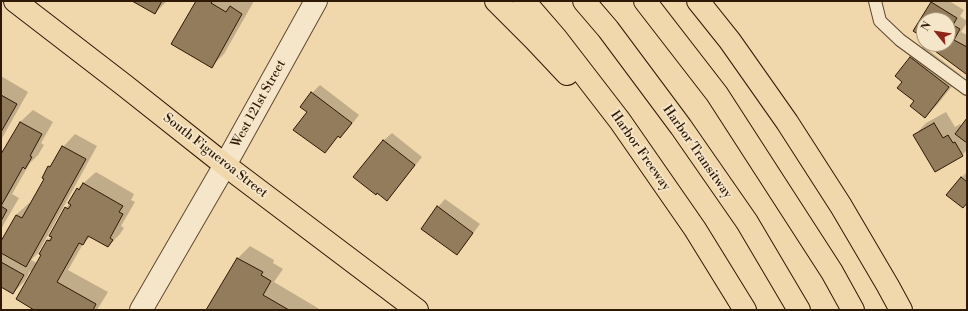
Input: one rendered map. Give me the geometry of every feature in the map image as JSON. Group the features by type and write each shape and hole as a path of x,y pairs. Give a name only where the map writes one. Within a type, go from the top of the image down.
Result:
{"main road":[{"name":"South Figueroa Street","path":"16,1 225,165 417,310"},
{"path":"496,1 535,40 602,114 695,229"},
{"name":"Harbor Freeway","path":"524,1 556,38 615,115 695,229 745,310"},
{"name":"Harbor Transitway","path":"584,1 608,29 681,127 747,222 799,310"},
{"path":"645,1 716,94 832,272 853,310"},
{"path":"698,1 730,41 791,128 841,206 902,310"},
{"path":"712,1 730,41"}],"street":[{"name":"West 121st Street","path":"141,310 225,165 316,1"}],"lane":[{"path":"875,1 880,21 900,40 967,89"}],"building":[{"path":"132,1 162,1 155,14"},
{"path":"196,1 213,1 211,3 226,12 230,6 242,14 212,68 171,44"},
{"path":"931,2 947,12 925,12"},
{"path":"916,26 916,33 913,31"},
{"path":"956,27 960,29 956,36"},
{"path":"956,41 967,47 966,74 936,52 956,52"},
{"path":"910,57 949,87 925,118 910,106 914,101 897,88 902,82 895,76"},
{"path":"311,92 352,123 340,138 338,136 325,153 293,130 307,112 300,107"},
{"path":"1,95 17,104 1,132"},
{"path":"967,118 967,143 955,134"},
{"path":"20,122 42,134 30,156 32,157 25,169 23,167 1,206 1,154"},
{"path":"934,123 943,138 948,135 953,143 955,142 963,156 935,172 913,135"},
{"path":"383,140 415,165 387,201 377,193 376,195 353,177"},
{"path":"62,146 86,159 26,267 1,253 1,241 16,215 22,218 44,179 42,178 48,166 50,167"},
{"path":"961,177 967,182 967,203 963,208 946,195"},
{"path":"83,183 123,206 119,212 123,214 110,238 113,240 108,247 88,236 83,245 79,243 57,282 96,304 93,310 34,310 16,299 41,255 39,254 47,240 50,241 52,237 49,236 65,207 68,209 71,205 68,203 77,188 79,190"},
{"path":"1,206 7,210 1,221"},
{"path":"437,206 473,233 457,255 421,229"},
{"path":"237,258 263,272 261,275 271,281 263,295 289,310 206,310"},
{"path":"1,262 24,275 13,294 1,287"}]}
